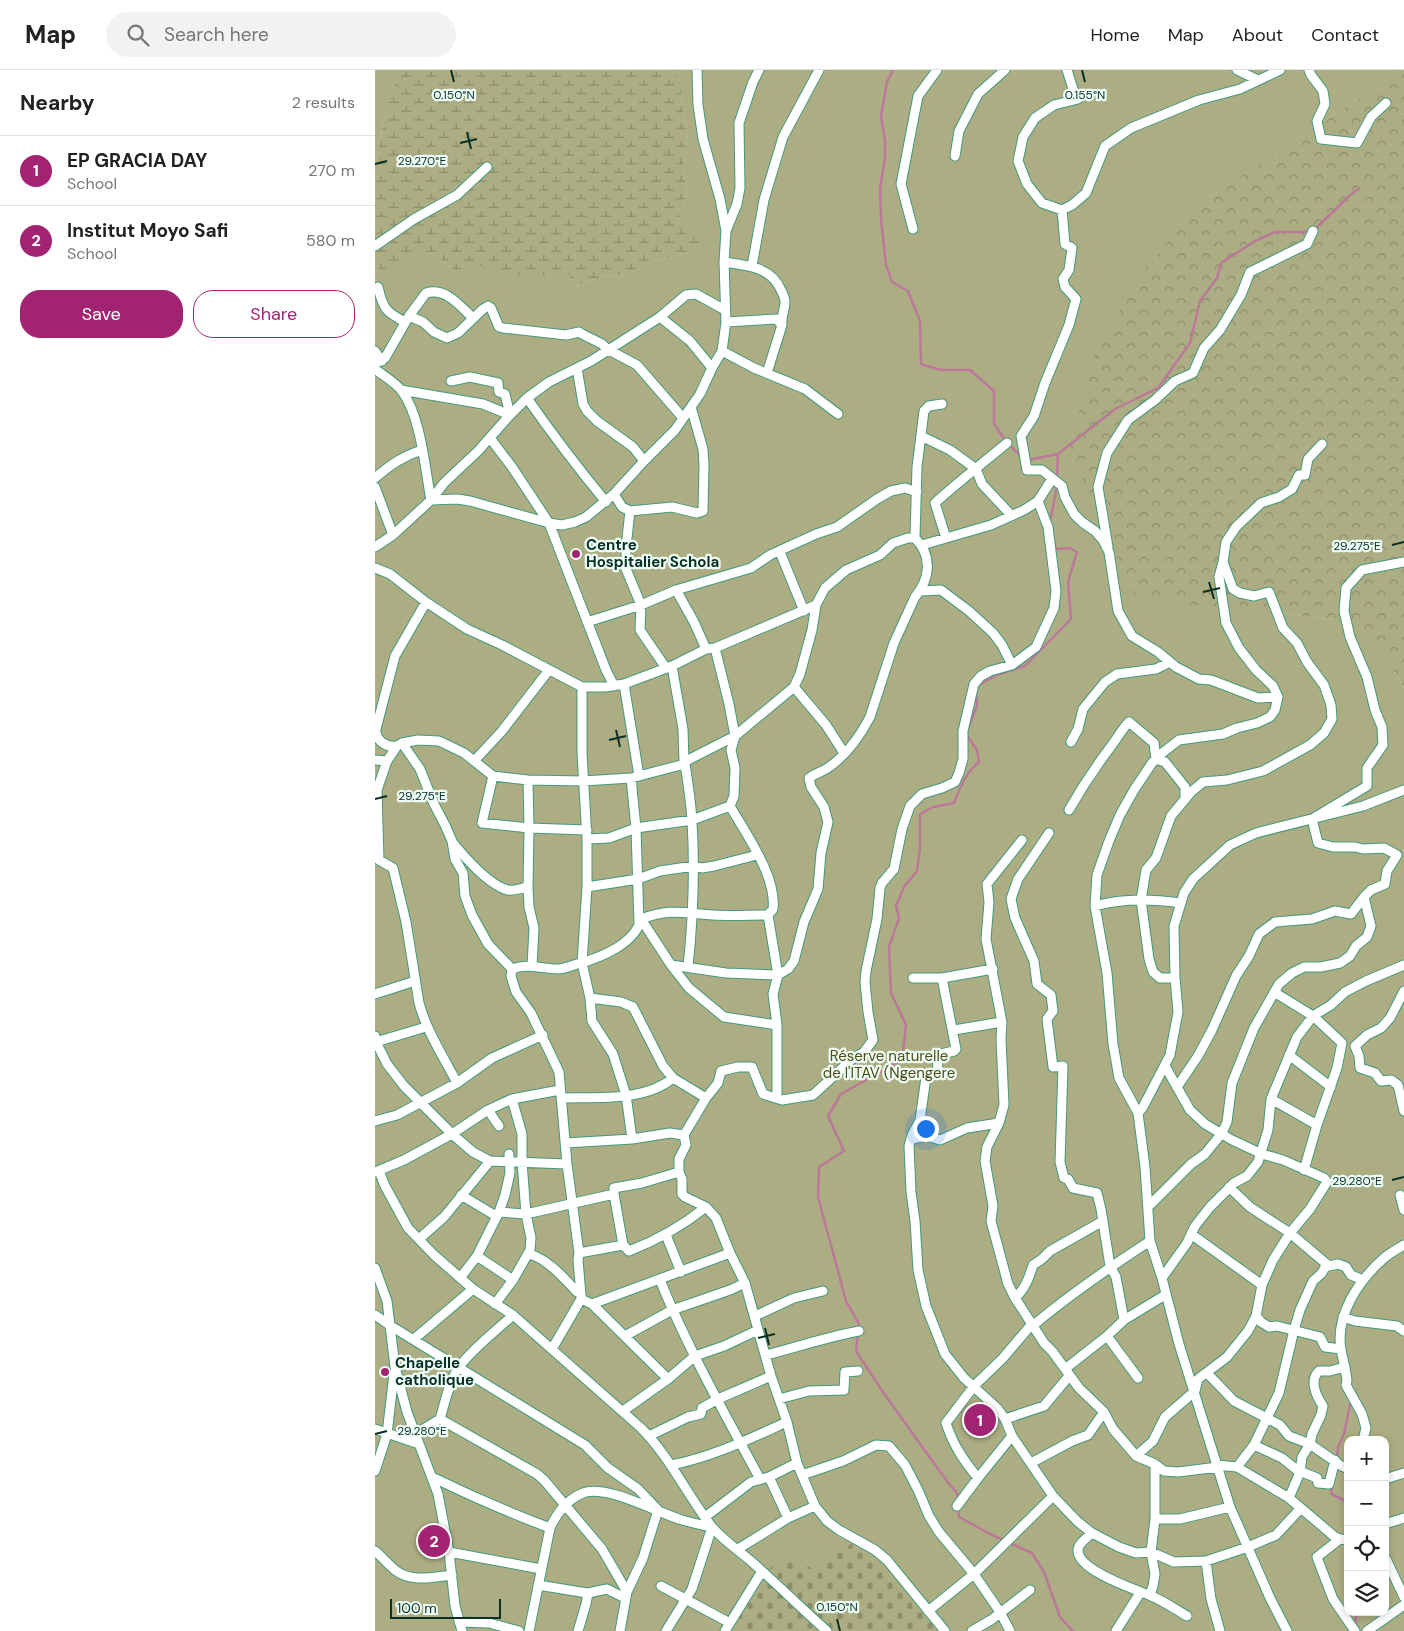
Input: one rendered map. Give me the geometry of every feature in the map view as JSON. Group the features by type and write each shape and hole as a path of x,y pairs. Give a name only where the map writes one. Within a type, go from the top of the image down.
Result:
{"street":[{"path":"726,231 737,204 740,188 739,123 759,70"},
{"path":"751,266 764,200 783,137 819,70"},
{"path":"913,229 901,184 918,96 937,70"},
{"path":"955,156 959,131 978,94 1005,70"},
{"path":"1067,70 1078,99 1054,105 1035,118 1023,137 1018,161 1027,184 1043,203 1062,210 1072,205 1086,193 1105,146 1131,128 1199,100 1239,89 1280,70"},
{"path":"1237,70 1258,80"},
{"path":"1309,70 1323,90 1325,104 1317,120 1321,139 1357,143 1371,117 1386,103"},
{"path":"431,500 457,499 470,501 549,524 562,525 575,522 586,517 606,502 675,430 691,407 722,351 726,322 724,262 726,231 720,199 703,138 698,105 698,72"},
{"path":"375,246 414,219 457,195 487,167"},
{"path":"1062,210 1065,244 1072,248 1069,270 1063,280 1065,288 1076,299 1069,325 1034,416 1021,436 1027,470 1042,470 1062,486 1065,497 1075,514 1081,522 1095,531 1109,552"},
{"path":"1278,697 1258,698 1211,680 1199,679 1176,667 1158,652 1132,636 1118,611 1098,487 1107,453 1128,420 1155,400 1175,381 1193,373 1205,348 1220,330 1241,295 1250,272 1307,244 1313,232"},
{"path":"724,262 751,266 773,276 779,286 785,302 781,317 782,325 767,372"},
{"path":"379,287 386,311 407,319 423,322 434,332 447,338 458,333 488,306 491,308 499,327 566,335 579,332 637,364 683,418"},
{"path":"379,363 407,319 424,295 429,292 445,294 473,318"},
{"path":"375,547 393,535 431,500 527,398 549,382 577,368 660,318 691,293 725,310"},
{"path":"660,318 690,340 712,368"},
{"path":"726,322 776,319 782,325"},
{"path":"375,350 379,363"},
{"path":"722,351 754,368 805,389 839,414"},
{"path":"577,368 583,404 587,411 597,422 633,447 644,461"},
{"path":"375,369 401,390 418,426 431,500"},
{"path":"451,381 470,378 498,383 499,392 505,394 510,415"},
{"path":"401,390 483,404 510,415"},
{"path":"527,398 580,471 606,502"},
{"path":"671,965 726,973 778,976 789,969 794,961 805,922 818,889 821,853 828,822 824,807 811,786 809,778 826,769 844,753 864,728 870,717 894,643 927,575 928,564 919,542 917,467 924,411 929,406 943,404"},
{"path":"614,494 623,507 630,511 672,507 697,513 703,511 703,450 691,407"},
{"path":"921,436 951,450 975,470 983,484 1011,515"},
{"path":"490,438 512,467 549,524 614,686"},
{"path":"946,538 935,503 949,489 1007,443"},
{"path":"1287,1631 1270,1598 1231,1507 1179,1344 1162,1278 1150,1241 1138,1113 1119,1078 1113,1044 1107,973 1095,906 1097,875 1120,814 1156,759 1179,740 1223,734 1270,717 1275,710 1278,697 1273,686 1256,670 1239,648 1226,623 1219,577 1226,542 1236,527 1261,503 1292,490 1299,475 1305,475 1308,459 1322,444"},
{"path":"375,478 391,463 422,450"},
{"path":"426,602 395,656 377,715 375,734 379,740 389,746 418,740 439,742 464,753 493,776 528,780 583,781 635,777 685,763 735,736 794,687 800,674 812,630 816,605 825,588 846,570 880,555 893,543 907,538 919,542 946,538 991,524 1024,510 1038,501 1052,479"},
{"path":"375,487 393,535"},
{"path":"587,622 641,605 676,590 751,568 769,555 780,552 816,534 837,527 877,498 891,491 905,488 917,492"},
{"path":"945,1631 887,1560 875,1550 827,1521 815,1506 797,1463 787,1422 771,1376 745,1283 718,1223 706,1207 682,1194 679,1159 685,1145 684,1135 718,1082 721,1072 737,1067 752,1067 763,1094 782,1100 813,1095 851,1060 871,1045 873,1040 866,989 866,971 877,919 880,888 894,869 902,829 910,806 922,794 955,782 963,759 963,731 974,684 990,670 1012,664 1036,647 1042,638 1054,608 1057,591 1048,527 1038,501"},
{"path":"630,511 626,547 626,569 641,605 640,630 669,667 683,729 692,820 694,866 693,912 688,967"},
{"path":"780,552 804,611"},
{"path":"1175,978 1160,978 1153,972 1149,959 1141,900 1146,870 1156,858 1171,816 1185,798 1203,782 1227,780 1263,771 1310,745 1324,733 1332,719 1331,704 1324,685 1307,662 1297,643 1283,628 1269,592 1254,596 1240,593 1233,589 1223,562"},
{"path":"1312,819 1367,786 1367,768 1383,745 1382,727 1375,710 1367,678 1350,638 1345,611 1347,588 1362,570 1404,562"},
{"path":"375,568 390,574 426,602 467,629 582,687 624,684 816,605"},
{"path":"676,590 711,649 729,704 735,736 731,750 735,768 733,796 730,806 766,869 772,890 773,909 768,915 778,976 773,994 777,1025 777,1097"},
{"path":"920,591 941,590 969,611 993,633 1003,646 1012,664"},
{"path":"1071,742 1078,729 1083,709 1105,682 1117,674 1156,668 1171,662"},
{"path":"475,760 502,731 549,670"},
{"path":"624,684 635,777 640,923 689,988 724,1017 777,1025"},
{"path":"582,687 581,731 587,835 587,887 582,963 590,998 592,1021 613,1054 626,1095 632,1138"},
{"path":"794,687 825,725 844,753"},
{"path":"1069,810 1094,768 1129,722 1154,743 1156,759"},
{"path":"399,744 387,761 377,790 377,860 393,868 404,913 419,1003 426,1027 457,1083"},
{"path":"399,744 420,769 434,804 452,841 462,856 498,886 509,890 527,887"},
{"path":"1156,759 1165,762 1185,787 1185,798"},
{"path":"375,760 387,761"},
{"path":"493,776 482,823 609,838 636,828 692,820 730,806"},
{"path":"528,780 527,887 534,928 532,966"},
{"path":"1138,1113 1170,1055 1178,1012 1175,978 1175,926 1180,903 1193,879 1230,845 1256,833 1363,806 1404,790"},
{"path":"1177,1087 1208,1039 1236,976 1249,956 1259,934 1275,922 1312,919 1335,911 1351,914 1371,890 1385,884 1387,871 1397,856 1383,848 1333,847 1318,842 1312,819"},
{"path":"1049,833 1018,879 1011,899 1015,918 1034,961 1037,984 1051,995 1053,1011 1047,1019 1053,1067 1063,1066 1060,1162 1065,1178 1068,1179 1073,1188 1097,1193 1110,1266 1116,1277 1124,1320"},
{"path":"1022,840 987,884 989,902 986,939 1002,1022 1004,1105 999,1123 987,1147 985,1161 993,1206 991,1221 1008,1284 1044,1344 1079,1388 1104,1412 1113,1428 1136,1456 1155,1464 1164,1471 1179,1472 1217,1466 1237,1467 1289,1498 1321,1527 1344,1539"},
{"path":"452,841 455,859 463,873 465,896 472,915 488,944 512,969"},
{"path":"587,887 638,879 660,871 694,866 702,868 714,866 757,855"},
{"path":"1147,1198 1150,1205 1172,1182 1205,1154 1221,1133 1227,1122 1232,1083 1254,1028 1279,984 1292,973 1304,967 1321,967 1340,963 1350,956 1356,946 1367,937 1371,926 1364,897"},
{"path":"1095,906 1112,901 1141,900 1180,903"},
{"path":"512,969 518,966 559,969 602,957 622,944 640,923 658,913 671,911 714,915 768,915"},
{"path":"1162,1278 1187,1243 1195,1226 1210,1207 1229,1187 1247,1176 1254,1169 1262,1154 1268,1130 1271,1099 1297,1037 1313,1016 1331,1005 1345,992 1404,965"},
{"path":"512,969 511,976 516,992 543,1034 559,1072 567,1164 579,1253 577,1260 581,1296 552,1349"},
{"path":"913,978 942,978 993,970"},
{"path":"942,978 954,1030 956,1049 937,1055 938,1071 926,1077 920,1120 911,1140 911,1192 918,1270 926,1306 945,1354 964,1378 992,1402 1005,1419 1012,1436 1053,1496 1078,1522 1092,1533 1119,1547 1136,1553 1151,1552 1173,1562 1206,1560 1248,1547 1276,1535 1301,1509"},
{"path":"375,994 415,981"},
{"path":"1274,992 1313,1016 1342,1043 1343,1048 1304,1170"},
{"path":"1404,992 1390,1018 1381,1028 1367,1035 1355,1046 1359,1056 1360,1068 1375,1073 1381,1081 1391,1080 1398,1085 1404,1111"},
{"path":"590,998 621,1002 633,1007 663,1066 673,1078 706,1098"},
{"path":"954,1030 1002,1022"},
{"path":"426,1027 376,1039 387,1064 419,1102 473,1152 490,1161 509,1158 522,1162 567,1164"},
{"path":"375,1121 397,1115 457,1083 492,1058 543,1034"},
{"path":"1289,1055 1331,1087"},
{"path":"1136,1456 1153,1441 1165,1418 1195,1391 1198,1379 1235,1349 1248,1331 1256,1316 1262,1285 1273,1260 1290,1233 1310,1210 1327,1182 1323,1178 1283,1160 1262,1154 1205,1124 1190,1110 1165,1066"},
{"path":"673,1078 654,1089 626,1095 560,1094 512,1099 488,1110 452,1134 377,1172 408,1228 460,1278 473,1289 513,1315 649,1436 671,1465 705,1518 721,1538 738,1549 827,1631"},
{"path":"495,1304 529,1254 531,1238 526,1214 522,1134 512,1099"},
{"path":"1271,1099 1317,1125"},
{"path":"488,1110 499,1126"},
{"path":"911,1140 927,1136 940,1140 967,1128 999,1123"},
{"path":"566,1143 670,1133 684,1135"},
{"path":"460,1278 477,1256 505,1195 510,1173 509,1158"},
{"path":"419,1239 444,1217 490,1161"},
{"path":"679,1172 642,1183 614,1188 623,1245 629,1251 666,1235 706,1207"},
{"path":"1229,1187 1251,1207 1290,1233 1329,1266"},
{"path":"461,1195 497,1214 526,1214 614,1194"},
{"path":"1400,1195 1404,1210"},
{"path":"1015,1298 1027,1283 1033,1265 1050,1250 1103,1221"},
{"path":"1191,1234 1262,1285"},
{"path":"666,1235 681,1272"},
{"path":"978,1478 959,1453 950,1437 946,1423 974,1386 1003,1358 1031,1325 1110,1266 1150,1241"},
{"path":"579,1253 623,1245"},
{"path":"1404,1245 1404,1254"},
{"path":"1364,1436 1366,1428 1363,1414 1346,1385 1347,1381 1341,1349 1343,1317 1363,1280 1385,1257 1404,1245"},
{"path":"592,1304 730,1253"},
{"path":"529,1254 536,1256 553,1268 668,1379"},
{"path":"477,1256 513,1280"},
{"path":"1237,1467 1254,1445 1279,1393 1300,1310 1313,1281 1329,1266 1338,1264 1346,1267 1351,1275 1363,1280"},
{"path":"375,1268 387,1301 395,1367 415,1434 432,1477 444,1521 455,1606 462,1631"},
{"path":"660,1280 672,1310 741,1443 765,1478 788,1518"},
{"path":"625,1336 672,1310 745,1283"},
{"path":"414,1339 473,1289"},
{"path":"755,1316 794,1298 823,1290"},
{"path":"1005,1419 1044,1406 1067,1373 1124,1320 1165,1295"},
{"path":"375,1315 585,1445 608,1468 639,1489 658,1510"},
{"path":"415,1434 440,1419 454,1376 459,1368 513,1315"},
{"path":"1256,1316 1269,1327 1277,1326 1320,1337 1325,1347 1341,1349"},
{"path":"1343,1317 1355,1321 1397,1326 1404,1330"},
{"path":"623,1411 668,1379 695,1356 724,1346 758,1330"},
{"path":"766,1355 800,1347 822,1338 859,1331"},
{"path":"1107,1336 1138,1378"},
{"path":"375,1471 387,1434 395,1367"},
{"path":"1289,1498 1300,1472 1302,1457 1310,1444 1323,1406 1313,1381 1319,1371 1345,1367"},
{"path":"779,1399 809,1391 844,1390 845,1372 858,1372"},
{"path":"1207,1373 1234,1401 1280,1425 1289,1436 1310,1444 1344,1467"},
{"path":"649,1436 689,1417 701,1414 702,1408 718,1399 771,1376"},
{"path":"1031,1464 1072,1441 1088,1435 1104,1412"},
{"path":"440,1419 537,1474 556,1491 603,1549 626,1595"},
{"path":"671,1465 693,1461 741,1443 787,1422"},
{"path":"375,1429 419,1444"},
{"path":"957,1506 1012,1436"},
{"path":"802,1475 843,1461 876,1445 889,1446 905,1465 934,1524 974,1574 1000,1612 1010,1631"},
{"path":"1254,1445 1282,1458 1300,1472 1317,1478 1318,1482 1329,1484 1337,1461"},
{"path":"705,1518 751,1482 765,1478 797,1463"},
{"path":"1150,1595 1155,1574 1151,1552 1155,1519 1155,1464"},
{"path":"1389,1478 1404,1473"},
{"path":"432,1477 483,1502 496,1505 550,1528"},
{"path":"529,1631 550,1528 556,1515 565,1504 585,1493 605,1493 658,1510 681,1520 712,1527"},
{"path":"929,1611 974,1574 1053,1496"},
{"path":"738,1549 788,1518 815,1506"},
{"path":"1155,1519 1180,1519 1231,1507"},
{"path":"621,1631 626,1595 643,1558 658,1510"},
{"path":"1389,1523 1404,1518"},
{"path":"667,1631 692,1589 712,1527"},
{"path":"1092,1533 1079,1546 1078,1551 1079,1556 1098,1573 1117,1584 1150,1595 1187,1616"},
{"path":"1344,1541 1317,1557 1333,1599 1354,1629"},
{"path":"375,1551 396,1571 408,1577 419,1578 452,1574"},
{"path":"449,1552 541,1569"},
{"path":"1206,1560 1211,1599 1219,1631"},
{"path":"1389,1566 1404,1598"},
{"path":"661,1586 686,1599 727,1627 762,1571"},
{"path":"538,1585 587,1594 607,1589 626,1595"},
{"path":"972,1631 1030,1590"},
{"path":"1116,1631 1140,1593"},
{"path":"578,1631 587,1594"},
{"path":"1367,1631 1404,1605"},
{"path":"459,1622 489,1623 519,1631"}],"green space":[{"path":"375,70 404,70 389,93 375,166"},
{"path":"404,70 676,70 681,84 682,106 687,128 683,167 687,194 678,222 695,230 700,247 688,253 651,262 627,274 601,277 574,286 567,271 533,278 492,273 478,265 462,277 433,253 411,255 384,273 375,265 375,166 389,93"},
{"name":"Réserve naturelle de l'ITAV (Ngengere","path":"676,70 1401,70 1205,200 1281,613 1357,623 1398,677 1404,689 1404,1631 375,1631 375,265 384,272 411,255 433,253 462,277 478,265 492,273 567,271 574,286 601,277 627,274 651,262 688,253 678,222 687,194 683,167 687,128 682,106 681,84"},
{"path":"1401,70 1404,70 1404,689 1398,677 1357,623 1281,613 1136,599 1069,449 1095,352 1142,271 1205,200"},
{"path":"854,1542 876,1554 939,1631 730,1631 770,1568 790,1555 814,1570"}],"waterway":[{"path":"893,70 887,82 881,116 885,141 885,158 880,188 881,219 886,265 892,282 908,291 920,321 921,364 940,370 970,370 994,391 994,424 1007,443 1022,457"},
{"path":"1315,229 1358,189"},
{"path":"1028,460 1058,454 1115,409 1158,388 1190,343 1200,301 1217,278 1221,263 1255,241 1275,232 1311,232"},
{"path":"1057,478 1058,454"},
{"path":"1050,522 1057,486"},
{"path":"977,686 997,675 1025,666 1071,619 1068,582 1077,552 1069,548 1056,549 1054,542"},
{"path":"958,1499 957,1493 885,1395 856,1351 859,1324 846,1301 818,1197 819,1167 844,1151 828,1116 841,1094 902,1060 906,1025 891,993 889,947 899,918 896,906 904,887 917,871 920,847 920,814 933,807 954,803 967,775 979,762 977,750 966,734 977,706 976,693"},
{"path":"1337,1457 1351,1400"},
{"path":"1332,1485 1331,1494 1344,1500"},
{"path":"958,1507 959,1517 990,1534 1032,1553 1044,1572 1060,1617 1073,1631"},
{"path":"1355,1625 1356,1616"}],"place":[{"name":"Centre Hospitalier Schola","path":"576,554"},
{"name":"Chapelle catholique","path":"385,1372"},
{"name":"EP GRACIA DAY","path":"980,1420"},
{"name":"Institut Moyo Safi","path":"434,1541"}]}
